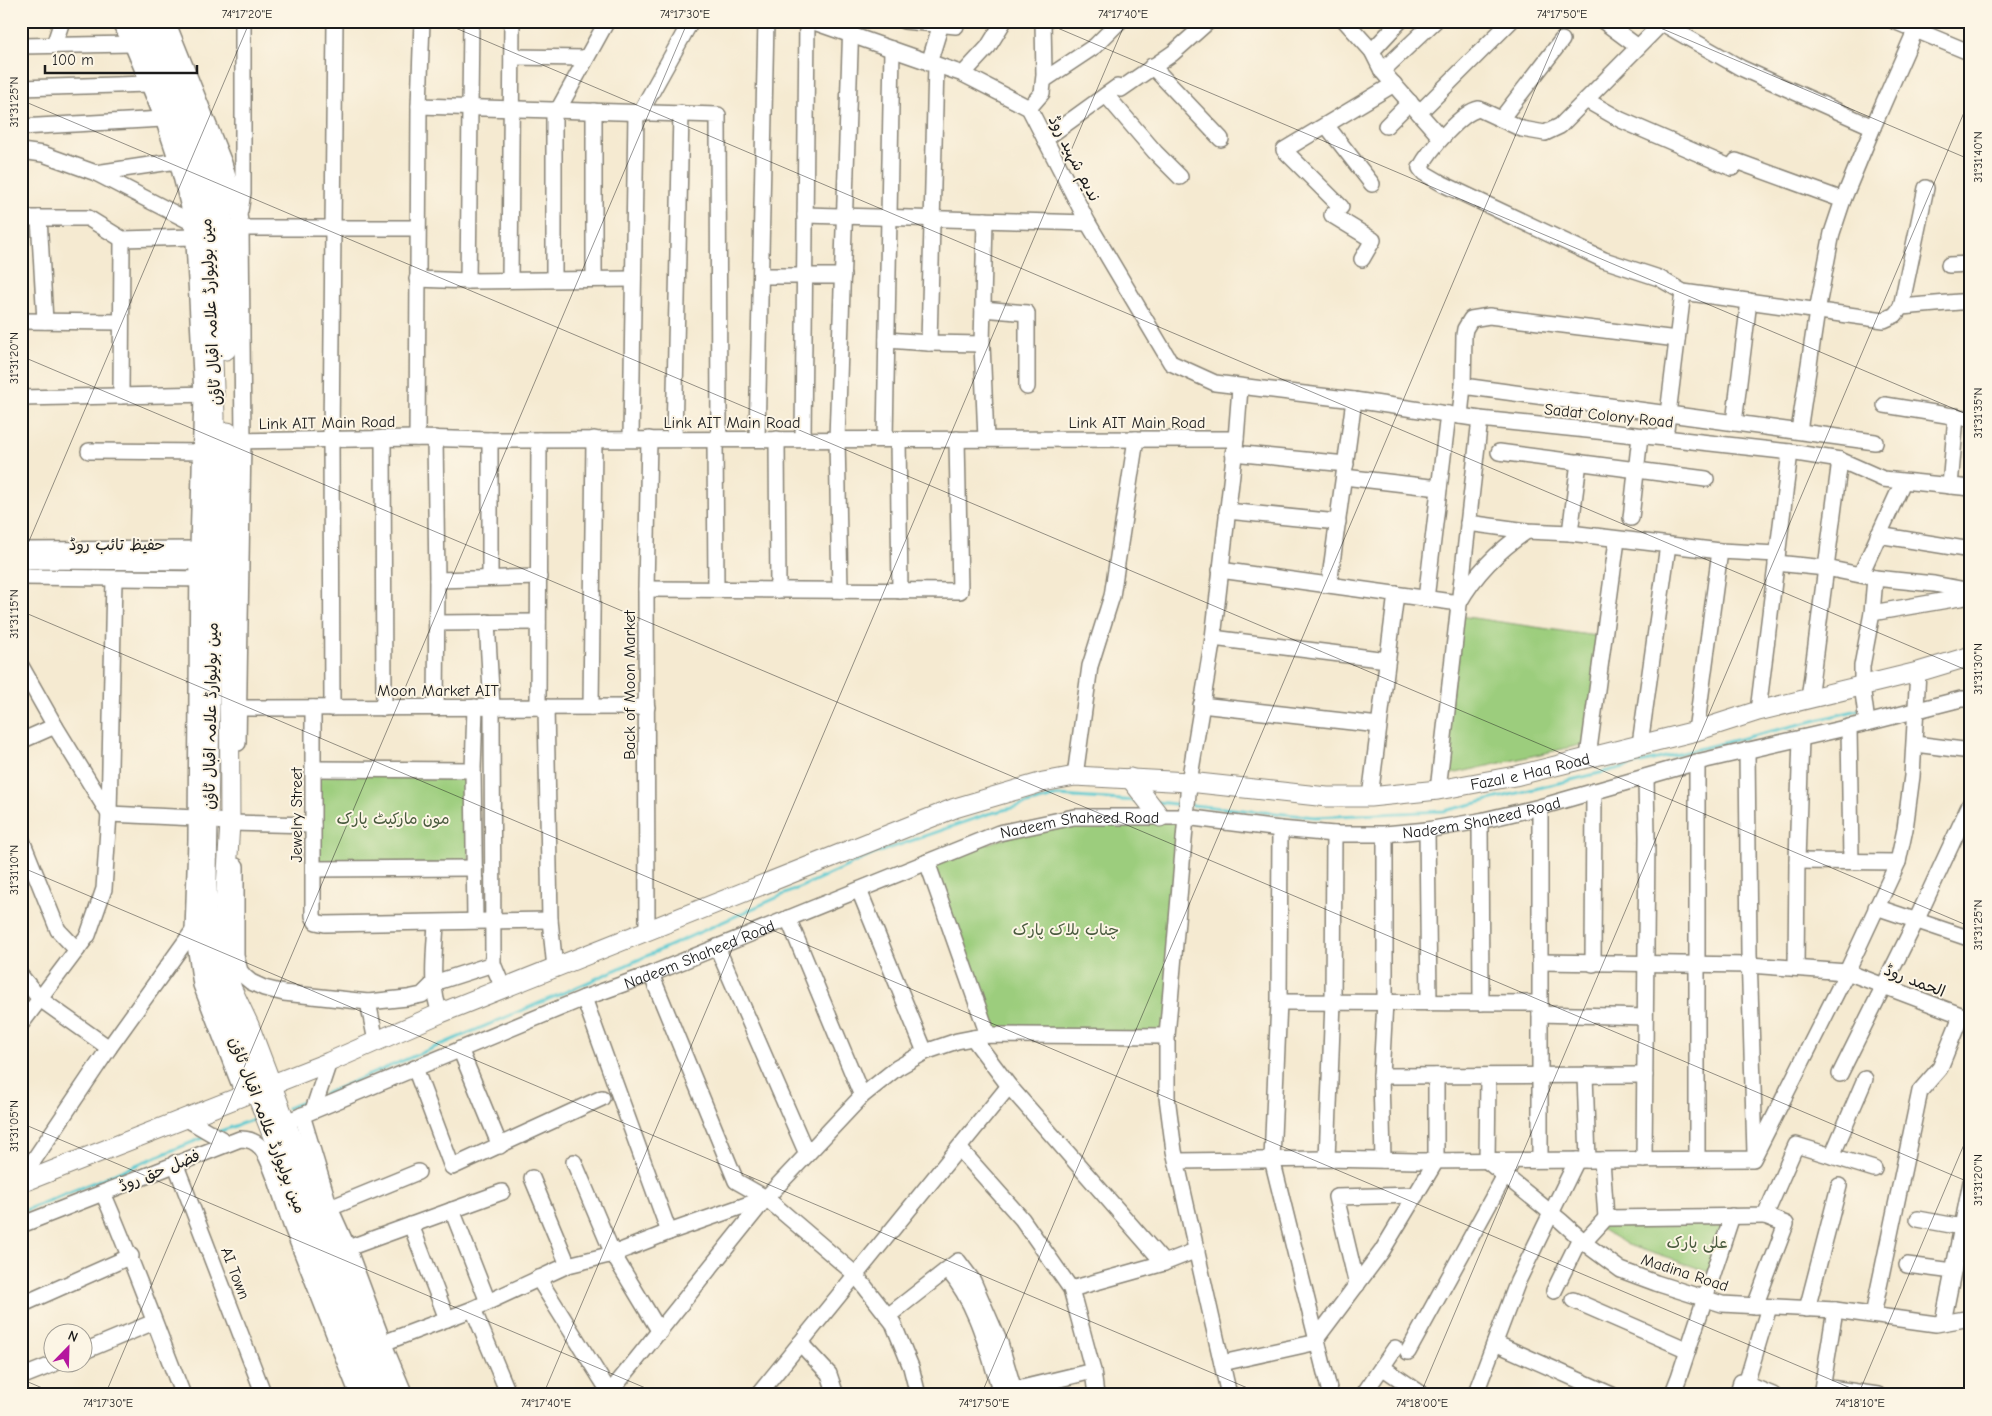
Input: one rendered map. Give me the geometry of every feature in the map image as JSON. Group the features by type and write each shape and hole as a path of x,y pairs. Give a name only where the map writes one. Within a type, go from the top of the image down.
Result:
{"main road":[{"name":"مین بولیوارڈ علامہ اقبال ٹاؤن","path":"134,21 157,68 174,119 192,159 208,220 209,394 222,447 234,708 232,823 222,954 239,983 249,1025 274,1091 294,1115 377,1345 389,1395"},
{"name":"مین بولیوارڈ علامہ اقبال ٹاؤن","path":"152,21 188,104 235,224 222,447 205,570 202,819 207,912 206,935 210,974 252,1096 294,1115"},
{"name":"Fazal e Haq Road","path":"1075,776 1130,778 1189,786 1327,797 1370,797 1438,790 1515,776 1696,731 1758,711 1918,672 1971,656"},
{"path":"21,1181 192,1122 252,1096 274,1091 329,1062 441,1013 955,808 1043,782 1075,776"},
{"path":"1130,778 1159,816"},
{"name":"مین بولیوارڈ علامہ اقبال ٹاؤن","path":"294,1115 282,1177 373,1395"}],"street":[{"path":"54,46 62,21"},
{"path":"21,398 209,394 193,230 177,161 164,119 132,44 119,21"},
{"path":"167,21 224,163 235,224"},
{"path":"235,224 243,193 244,21"},
{"path":"332,708 331,439 335,21"},
{"path":"417,438 417,228 422,21"},
{"path":"468,281 471,21"},
{"path":"510,280 512,21"},
{"path":"554,279 556,110 607,21"},
{"path":"631,438 638,112 691,21"},
{"path":"758,439 766,21"},
{"path":"803,439 807,21"},
{"name":"ندیم شہید روڈ","path":"811,21 851,28 892,49 963,74 1029,108 1088,223 1171,363 1215,383 1240,388"},
{"path":"905,21 956,26 957,21"},
{"path":"963,74 988,47 1004,21"},
{"path":"1029,108 1042,93 1044,80 1043,21"},
{"path":"1044,80 1094,46 1120,21"},
{"path":"1045,139 1117,87 1121,89 1173,53 1209,21"},
{"path":"1345,21 1372,51 1382,71 1441,138"},
{"path":"1372,51 1400,21"},
{"path":"1382,71 1435,21"},
{"path":"1386,126 1414,107 1511,21"},
{"path":"1603,21 1638,47"},
{"path":"1894,21 1971,53"},
{"path":"1872,127 1740,68 1663,22 1560,126 1546,133 1522,129 1479,109 1472,110 1441,138 1420,168 1424,173 1604,260 1659,278 1683,292 1884,320 1895,315 1901,307 1926,188"},
{"path":"928,343 932,218 933,64 941,24"},
{"path":"840,590 837,439 851,28"},
{"path":"1799,431 1817,311 1832,233 1872,127 1916,31"},
{"path":"1501,119 1562,40"},
{"path":"21,46 132,44"},
{"path":"892,49 887,340 900,591"},
{"path":"512,57 586,58"},
{"path":"1152,66 1221,139"},
{"path":"21,88 148,84"},
{"path":"1362,260 1373,240 1332,215 1341,207 1284,150 1394,84"},
{"path":"1106,95 1155,152 1180,177"},
{"path":"1586,100 1621,120 1732,168 1736,161 1843,200"},
{"path":"419,106 718,114 716,589"},
{"path":"594,111 594,279"},
{"path":"674,439 681,114"},
{"path":"21,127 164,119"},
{"path":"1326,125 1372,184"},
{"path":"21,151 43,154 96,173 193,230"},
{"path":"96,173 177,161"},
{"path":"805,215 1088,223"},
{"path":"21,218 88,218 122,239 193,230"},
{"path":"40,218 45,321"},
{"path":"985,220 982,344 986,439"},
{"path":"235,224 332,228 417,228"},
{"path":"121,396 122,239"},
{"path":"1949,265 1971,264"},
{"path":"761,276 843,276"},
{"path":"418,280 633,278"},
{"path":"1665,438 1683,292"},
{"path":"1734,423 1749,301"},
{"path":"1901,307 1971,301"},
{"path":"983,309 1027,313 1027,386"},
{"path":"1426,599 1439,488 1454,415 1463,386 1464,335 1471,319 1489,316 1677,339"},
{"path":"21,321 121,322"},
{"path":"887,340 982,344"},
{"path":"1463,386 1875,442"},
{"path":"1229,1395 1174,1150 1168,1096 1167,1036 1189,786 1213,638 1240,388"},
{"name":"Sadat Colony Road","path":"1240,388 1354,400 1480,419 1790,452 1840,460 1883,479 1971,488"},
{"path":"1329,585 1354,400"},
{"path":"1885,405 1963,417 1950,486"},
{"path":"1438,790 1480,419"},
{"path":"1631,518 1640,436"},
{"path":"383,438 384,708"},
{"name":"Link AIT Main Road","path":"89,451 222,447 331,439 383,438 490,440 631,438 1136,439 1235,446 1439,488"},
{"path":"435,438 436,708"},
{"path":"591,707 594,439"},
{"name":"Back of Moon Market","path":"647,931 646,588 649,439"},
{"path":"777,439 778,590"},
{"path":"646,588 960,591 957,439"},
{"path":"1075,776 1090,666 1112,596 1136,439"},
{"path":"490,440 490,578"},
{"path":"539,440 538,622 550,920 555,968"},
{"path":"1499,452 1706,478"},
{"path":"1758,711 1790,452"},
{"path":"1809,699 1840,460"},
{"path":"1570,533 1579,462"},
{"path":"1867,723 1862,685 1862,666 1872,613 1868,576 1878,535 1903,482"},
{"path":"1227,511 1338,522"},
{"path":"1468,523 1527,532 1570,533 1777,558 1868,576 1934,584 1971,591"},
{"path":"1459,603 1468,587 1484,567 1527,532"},
{"path":"1878,535 1971,550"},
{"path":"1588,758 1617,540"},
{"path":"1640,744 1668,545"},
{"path":"21,550 205,570"},
{"path":"1696,731 1720,551"},
{"path":"28,561 28,577"},
{"name":"حفیظ تائب روڈ","path":"28,561 205,570"},
{"name":"حفیظ تائب روڈ","path":"28,577 114,584 205,570"},
{"path":"1220,570 1459,603"},
{"path":"437,580 538,577"},
{"path":"21,586 114,584 110,814 104,889 88,935 21,1024"},
{"path":"1370,797 1396,594"},
{"path":"1872,613 1971,596"},
{"path":"487,622 492,707 493,964 503,988"},
{"path":"437,623 538,622"},
{"path":"1213,638 1388,660"},
{"path":"21,666 55,726 110,814"},
{"path":"1177,1161 1272,1159 1487,1161 1540,1159 1752,1159 1847,972 1898,862 1906,829 1915,744 1918,672"},
{"name":"Nadeem Shaheed Road","path":"294,1115 415,1068 584,998 651,974 999,833 1074,817 1186,815 1280,830 1334,834 1385,834 1427,830 1480,821 1540,807 1697,762 1867,723 1961,699 1971,699"},
{"path":"1201,705 1379,725"},
{"path":"475,707 473,770 476,920"},
{"name":"Moon Market AIT","path":"234,708 647,707"},
{"name":"Jewelry Street","path":"313,708 313,916 316,922 325,924 436,923"},
{"path":"21,741 55,726"},
{"path":"1850,727 1851,861"},
{"path":"1796,968 1801,738"},
{"path":"1915,744 1971,751"},
{"path":"1747,750 1749,965 1755,1154"},
{"path":"1697,762 1697,1160"},
{"path":"314,769 473,770"},
{"path":"1644,1160 1646,777"},
{"path":"1593,964 1594,791"},
{"path":"1840,1074 1916,921 1966,827 1971,802"},
{"path":"1540,807 1540,1159"},
{"path":"110,814 202,819 232,823 313,825"},
{"path":"202,819 192,931 201,984 252,1096"},
{"path":"1480,821 1481,1003"},
{"path":"1280,830 1279,1002 1272,1159 1332,1395"},
{"path":"1427,830 1430,1003"},
{"path":"1327,1159 1333,1001 1334,834"},
{"path":"1382,1160 1381,1076 1385,1002 1385,834"},
{"path":"21,838 58,930 77,950"},
{"path":"1797,861 1898,862"},
{"path":"927,862 988,1035"},
{"path":"313,869 474,868"},
{"path":"859,890 924,1052"},
{"path":"1876,908 1971,939"},
{"path":"21,1181 109,1048 207,912"},
{"path":"788,918 862,1096"},
{"path":"441,1013 437,1007 434,983 436,923 476,920 550,920"},
{"path":"717,947 807,1154"},
{"name":"الحمد روڈ","path":"1540,962 1749,965 1847,972 1966,1017"},
{"path":"239,983 270,990 368,1002 422,995 434,983 493,964"},
{"path":"651,974 736,1181 766,1198 855,1274 894,1322 911,1368 918,1395"},
{"path":"21,976 40,999 109,1048"},
{"path":"584,998 669,1232"},
{"path":"368,1002 376,1041"},
{"path":"1279,1002 1481,1003 1645,1017"},
{"path":"1873,1315 1920,1091 1940,1068 1966,1017"},
{"path":"538,1278 609,1394 766,1198 862,1096 897,1068 924,1052 957,1041 988,1035 1167,1036"},
{"path":"973,1038 1008,1086 1164,1263"},
{"path":"460,1049 500,1146"},
{"path":"329,1062 323,1081 294,1115 330,1208 348,1248 377,1345 405,1395"},
{"path":"415,1068 452,1167 602,1098"},
{"path":"1585,1075 1589,1160 1606,1218"},
{"path":"1381,1076 1644,1075"},
{"path":"1222,1363 1313,1343 1382,1251 1436,1161 1436,1076"},
{"path":"1487,1161 1488,1076"},
{"path":"1832,1156 1865,1079"},
{"path":"758,1395 1008,1086"},
{"path":"192,1122 223,1140"},
{"name":"فضل حق روڈ","path":"21,1225 175,1163 223,1140 246,1138 258,1143 282,1177 291,1225 358,1395"},
{"path":"1765,1216 1796,1145 1874,1169"},
{"path":"959,1148 1022,1219 1071,1289 1093,1371 1096,1395"},
{"path":"1363,1395 1382,1367 1402,1350 1513,1160"},
{"path":"1480,1393 1495,1343 1518,1281 1553,1214 1589,1160"},
{"name":"Madina Road","path":"1487,1161 1621,1270 1704,1299 1722,1304 1835,1310 1936,1324 1971,1318"},
{"path":"574,1162 613,1254 660,1332"},
{"name":"AI Town","path":"175,1163 264,1395"},
{"path":"330,1208 418,1172"},
{"path":"532,1178 568,1265"},
{"path":"1943,1322 1970,1185"},
{"path":"1807,1309 1839,1186"},
{"path":"348,1248 502,1192"},
{"path":"103,1193 130,1256 183,1395"},
{"path":"1357,1284 1336,1197 1416,1195"},
{"path":"377,1345 472,1309 568,1265 613,1254 766,1198"},
{"path":"452,1210 488,1302"},
{"path":"1672,1395 1732,1216"},
{"path":"1554,1292 1582,1240 1606,1218 1765,1216 1786,1224 1741,1389 1773,1395"},
{"path":"1918,1219 1962,1227"},
{"path":"411,1225 447,1319"},
{"path":"1071,1289 1164,1263 1197,1250"},
{"path":"21,1305 130,1256"},
{"path":"888,1316 958,1261 973,1280 1000,1343 1014,1390 1093,1371"},
{"path":"1906,1265 1953,1271"},
{"path":"1573,1300 1688,1350"},
{"path":"472,1309 509,1395"},
{"path":"1835,1310 1822,1391 1878,1395"},
{"path":"92,1348 154,1322"},
{"path":"800,1343 829,1374 836,1395"},
{"path":"1495,1343 1612,1395"},
{"path":"1382,1367 1423,1395"},
{"path":"21,1377 42,1369"}],"green space":[{"path":"1460,616 1603,637 1585,744 1443,776"},
{"name":"مون مارکیٹ پارک","path":"317,772 469,772 469,864 317,863"},
{"name":"چناب بلاک پارک","path":"1074,817 1185,817 1167,1036 988,1035 927,862"},
{"name":"علی پارک","path":"1734,1216 1713,1273 1628,1245 1598,1227 1606,1218"}],"waterway":[{"path":"1192,805 1315,817 1444,811 1858,710"},
{"path":"324,1094 582,985 879,852 988,814 1058,796 1138,801"},
{"path":"1157,802 1183,805"},
{"path":"287,1108 312,1099"},
{"path":"218,1132 260,1117"},
{"path":"21,1212 205,1137"}]}
